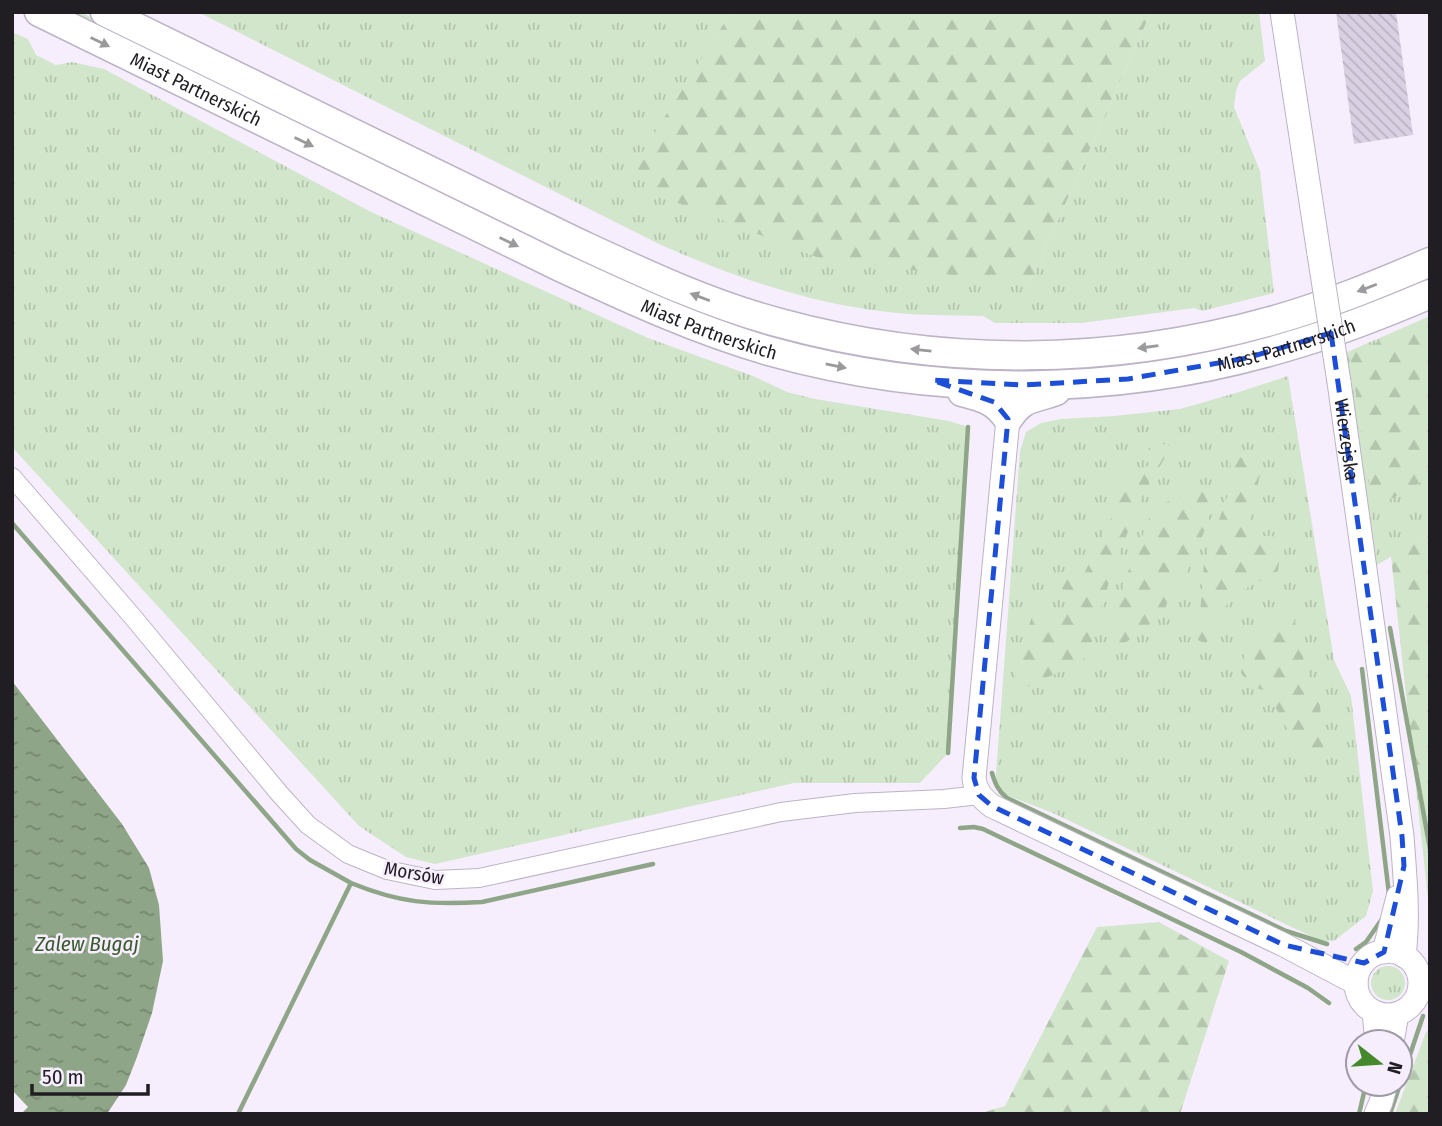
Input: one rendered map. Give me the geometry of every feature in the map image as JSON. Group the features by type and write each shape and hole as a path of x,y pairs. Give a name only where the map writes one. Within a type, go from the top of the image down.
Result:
{"main road":[{"name":"Miast Partnerskich","path":"39,12 558,267 658,311 730,339 789,356 861,371 997,385 1071,384 1186,371 1247,358 1314,339 1430,294"},
{"name":"Miast Partnerskich","path":"105,12 646,275 755,316 866,343 998,356 1059,356 1138,349 1213,336 1273,321 1363,290 1430,262"},
{"path":"932,380 994,402 1008,419 1026,400 1071,384"}],"street":[{"name":"Wierzejska","path":"1282,12 1339,382 1405,866 1407,932 1377,963"},
{"path":"1008,419 974,778 979,794 992,806 1284,945 1377,963 1411,962 1419,979 1419,988 1412,1004 1385,1013 1361,1000 1377,963"},
{"name":"Morsów","path":"12,477 308,825 348,854 387,870 435,880 480,877 781,812 855,803 953,798 979,794"},
{"path":"1381,1028 1385,1013"},
{"path":"1385,1013 1389,1028"},
{"path":"1375,1114 1382,1098"}],"highlighted area":[{"path":"1331,333 1402,836 1404,866 1384,952 1364,963 1284,945 992,806 979,795 974,778 1008,419 994,402 932,380 1024,385 1128,379 1247,358"}],"green space":[{"path":"61,12 80,12 605,268 1017,366 1430,272 1430,284 1283,339 1149,367 974,374 816,353 659,301"},
{"path":"198,12 731,12 636,164 1029,285 1151,12 1259,12 1265,61 1240,81 1234,107 1260,171 1274,293 1202,311 1194,308 1081,323 995,323 983,316 893,313 795,294 739,276 659,244"},
{"path":"731,12 1151,12 1029,285 819,258 652,193 635,164"},
{"path":"12,32 28,39 36,55 56,65 72,62 104,69 369,211 648,338 753,376 787,392 949,421 968,427 948,753 920,783 794,783 435,864 406,857 359,826 12,447"},
{"path":"1430,316 1430,534 1375,566 1345,353"},
{"path":"1430,320 1430,477 1373,509 1350,354"},
{"path":"1288,376 1334,660 1351,696 1373,891 1366,916 1334,941 1321,941 1053,813 998,792 996,775 1020,451 1026,432 1041,423 1061,419 1180,409"},
{"path":"1150,441 1172,446 1143,494 1117,559 1089,654 1079,663 1013,693 1018,659 1034,610 1071,614 1077,591 1059,589 1054,578 1071,570 1084,574 1118,504 1110,489 1119,471 1141,470 1149,465 1147,458"},
{"path":"1249,452 1262,466 1246,536 1274,536 1281,549 1278,571 1234,595 1216,619 1206,644 1198,640 1204,562 1229,492 1231,458"},
{"path":"1207,487 1209,520 1188,570 1172,586 1164,613 1108,653 1109,637 1127,574 1151,514 1164,503"},
{"path":"1430,534 1430,918 1391,556"},
{"path":"1292,609 1306,670 1320,705 1325,764 1316,768 1300,754 1267,691 1252,687 1241,673 1246,646"},
{"path":"1159,922 1229,961 1180,1114 978,1114 1005,1106 1097,927"},
{"path":"1388,966 1400,971 1405,983 1400,995 1388,1000 1376,995 1371,983 1376,971"},
{"path":"1430,1030 1430,1114 1395,1114 1401,1098 1414,1098 1414,1064 1426,1032"}],"water":[{"name":"Zalew Bugaj","path":"12,681 122,824 149,868 159,905 163,961 152,1013 126,1085 107,1114 21,1114 28,1107 12,1090"}],"building":[{"path":"1336,12 1396,12 1413,135 1354,144"}],"waterway":[{"path":"948,753 968,427"},
{"path":"12,523 296,849 351,883 238,1114"},
{"path":"1390,628 1430,849"},
{"path":"1362,669 1389,894"},
{"path":"992,773 997,787 1007,798 1286,931 1327,944"},
{"path":"960,828 983,829 1241,952 1308,988 1329,1003"},
{"path":"351,883 400,899 446,903 482,902 653,864"},
{"path":"1356,949 1366,942 1382,919"},
{"path":"1390,1114 1423,1016"},
{"path":"1359,1114 1363,1098"}]}
